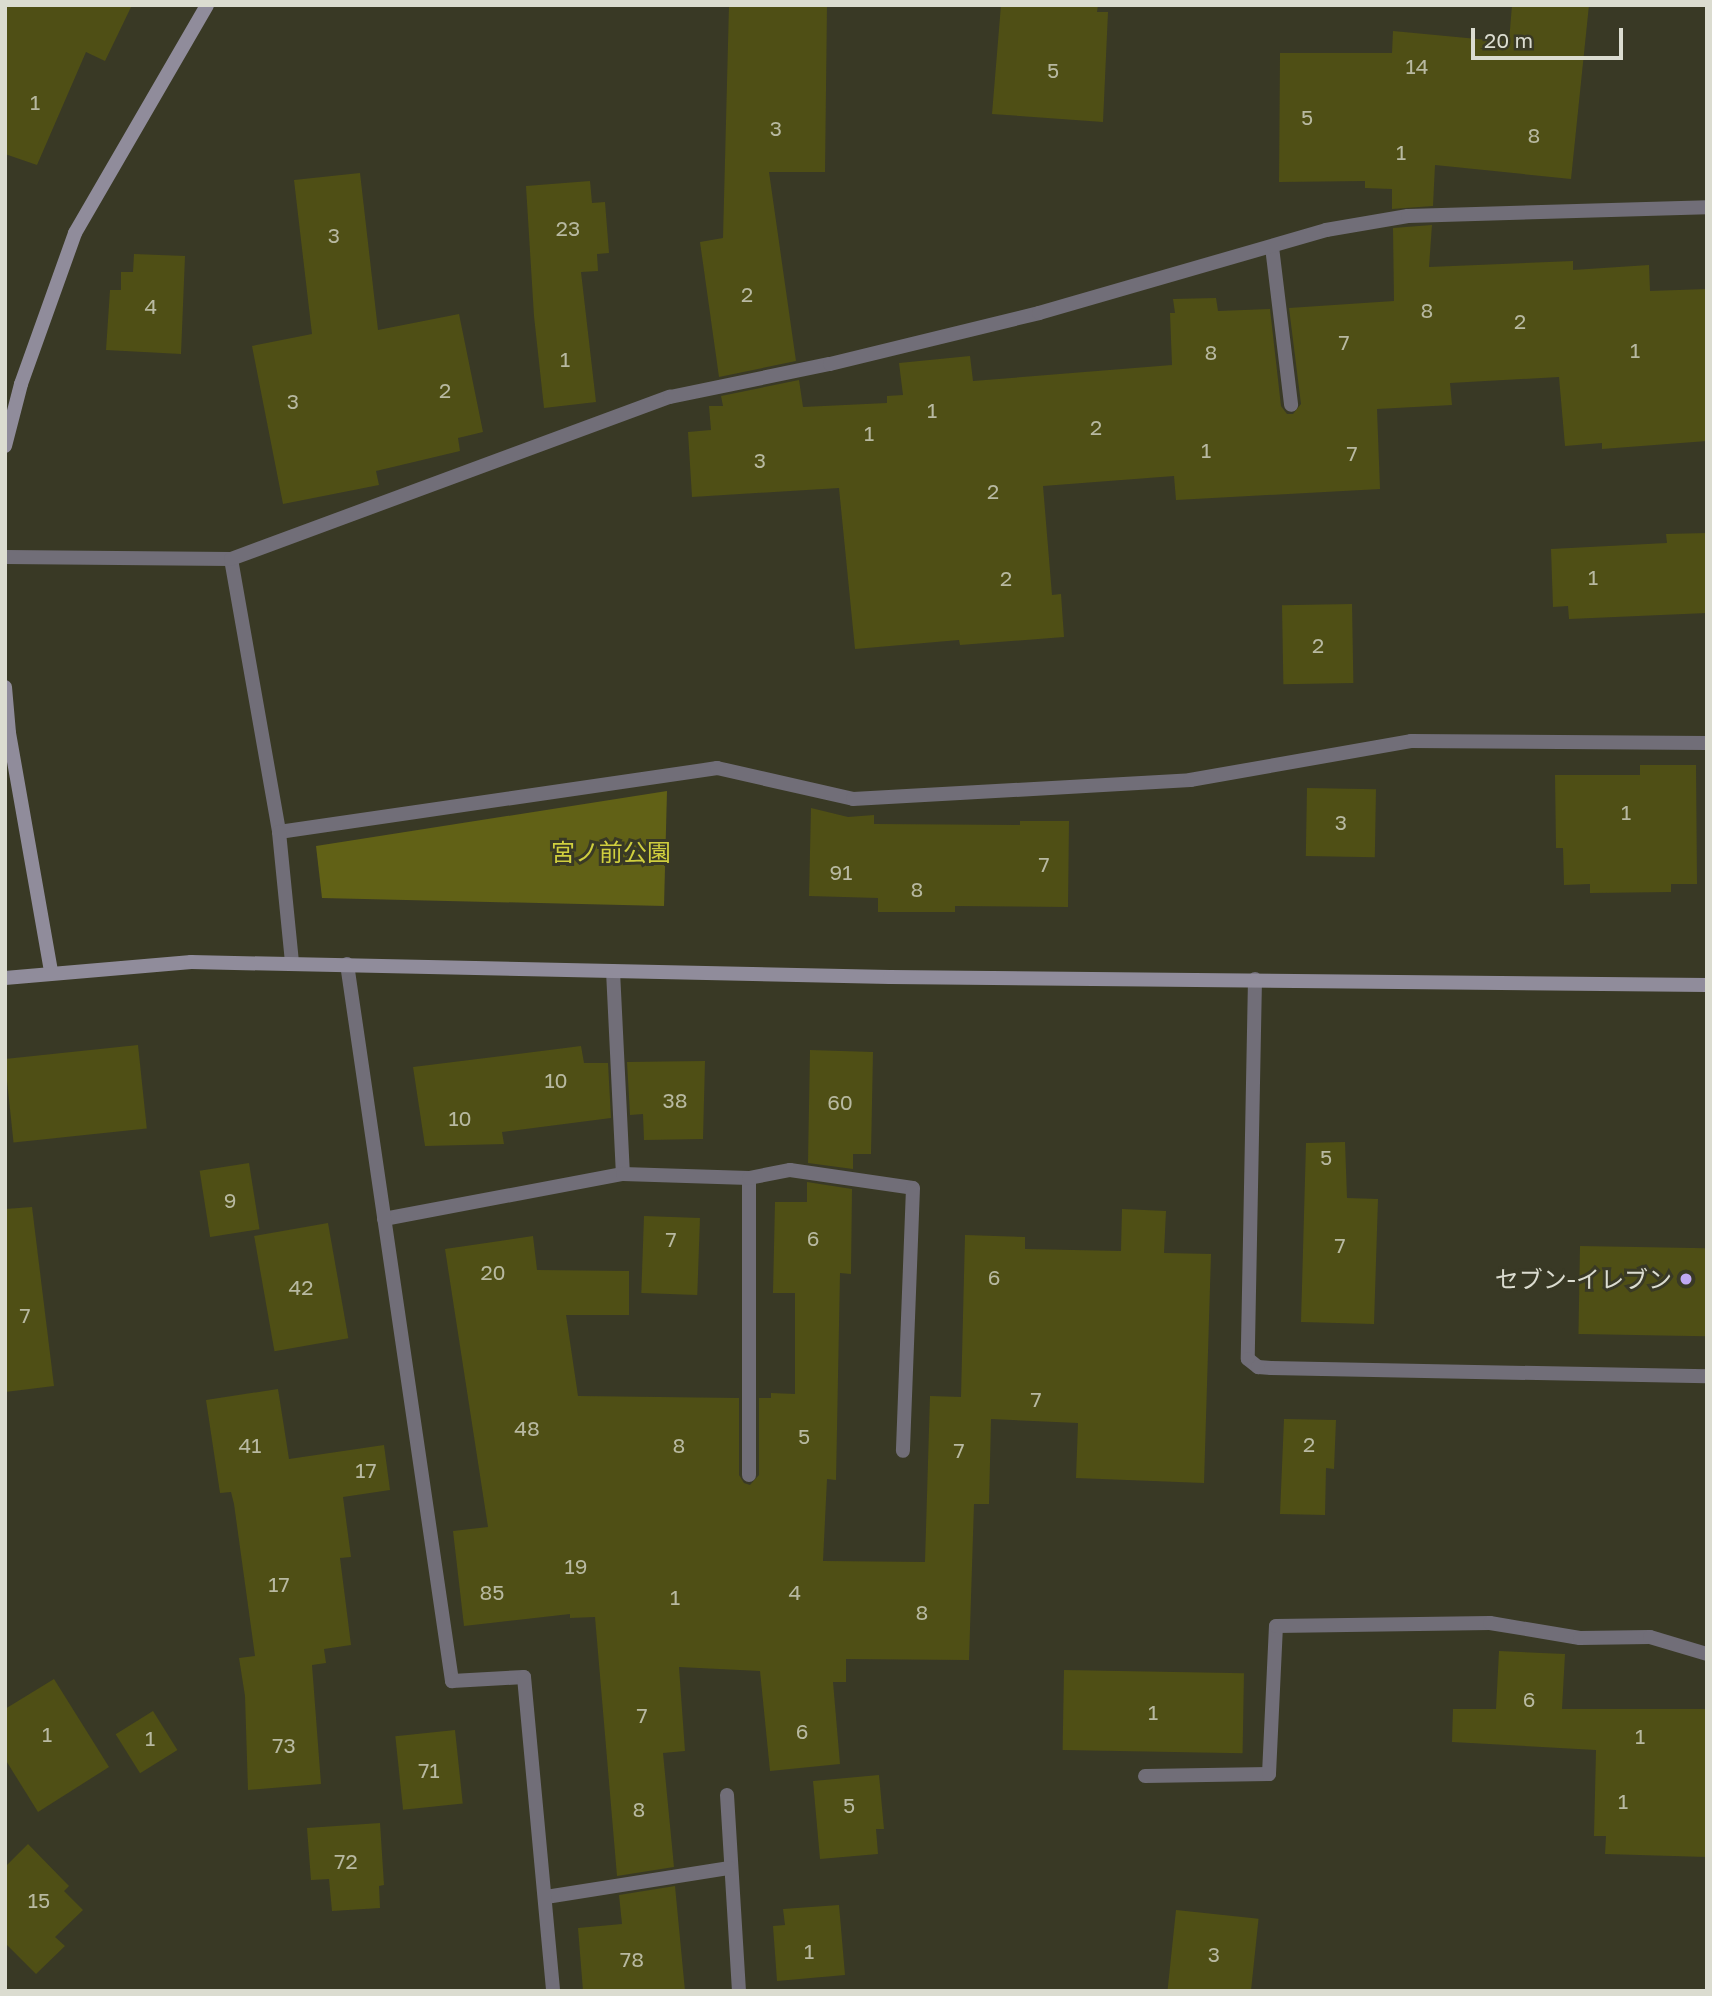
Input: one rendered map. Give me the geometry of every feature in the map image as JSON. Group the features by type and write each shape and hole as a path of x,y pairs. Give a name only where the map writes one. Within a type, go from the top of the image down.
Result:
{"street":[{"path":"5,446 21,384 75,233 207,5"},
{"path":"5,557 231,559 670,397 830,364 1026,316 1326,230 1408,216 1707,207"},
{"path":"1272,247 1291,405"},
{"path":"231,559 279,832 292,963"},
{"path":"5,687 9,733 51,972"},
{"path":"279,832 717,768 853,799 1190,780 1411,741 1707,743"},
{"path":"5,978 191,962 613,971 1707,985"},
{"path":"347,964 452,1681 524,1677 553,1991"},
{"path":"613,971 623,1174"},
{"path":"1255,979 1248,1359 1258,1367 1271,1368 1707,1376"},
{"path":"384,1219 623,1174 749,1178 790,1170 914,1188 902,1451"},
{"path":"749,1178 749,1475"},
{"path":"1145,1776 1269,1774 1276,1626 1490,1623 1580,1638 1650,1637 1707,1654"},
{"path":"727,1795 739,1991"},
{"path":"546,1897 730,1868"}],"green space":[{"name":"宮ノ前公園","path":"667,791 664,906 322,898 316,846"}],"building":[{"path":"5,5 132,5 105,61 86,52 37,165 5,154"},
{"path":"729,5 827,5 825,172 769,172 796,361 719,377 700,242 723,238"},
{"path":"1001,5 1098,5 1097,12 1108,12 1103,122 992,114"},
{"path":"1512,5 1589,5 1571,179 1435,165 1433,206 1392,209 1392,189 1365,188 1365,181 1279,182 1280,53 1392,53 1393,31 1509,42"},
{"path":"360,173 378,330 459,314 483,432 458,438 460,451 376,471 379,485 283,504 252,346 312,334 294,180"},
{"path":"590,181 592,203 605,202 609,253 597,254 598,271 581,272 596,402 544,408 534,316 526,186"},
{"path":"1432,225 1429,267 1573,261 1573,270 1649,265 1650,291 1707,289 1707,441 1602,449 1602,443 1565,446 1559,377 1450,383 1452,405 1377,409 1380,489 1176,500 1174,476 1043,486 1052,595 1061,594 1064,637 960,645 959,640 855,649 839,488 692,497 688,432 711,430 709,406 723,406 721,396 799,380 803,407 887,403 887,396 903,395 899,363 970,356 973,381 1172,365 1170,313 1175,313 1173,299 1216,298 1218,311 1270,309 1281,406 1287,414 1293,414 1301,404 1289,308 1394,301 1393,228"},
{"path":"134,254 185,256 181,354 106,350 110,290 121,290 121,272 133,272"},
{"path":"1707,533 1707,613 1569,619 1568,606 1553,607 1551,549 1667,543 1666,534"},
{"path":"1352,604 1353,683 1283,684 1282,605"},
{"path":"1640,765 1696,765 1697,884 1671,884 1671,892 1590,893 1590,884 1564,885 1563,848 1556,848 1555,775 1640,775"},
{"path":"1307,788 1376,789 1375,857 1306,856"},
{"path":"811,808 848,817 874,815 874,824 1020,825 1020,821 1069,821 1068,907 955,906 955,912 878,912 878,898 809,896"},
{"path":"138,1045 147,1129 14,1143 5,1059"},
{"path":"581,1046 584,1063 608,1063 611,1118 502,1132 504,1144 425,1146 413,1067"},
{"path":"810,1050 873,1052 871,1154 853,1154 853,1169 808,1163"},
{"path":"705,1061 703,1139 644,1140 643,1114 630,1115 627,1062"},
{"path":"1345,1142 1347,1198 1378,1199 1374,1324 1301,1322 1306,1143"},
{"path":"249,1163 259,1229 210,1237 200,1171"},
{"path":"807,1182 852,1189 851,1274 840,1273 836,1480 827,1479 823,1561 925,1562 930,1396 961,1397 965,1235 1025,1237 1025,1249 1121,1251 1122,1209 1166,1211 1164,1253 1211,1254 1204,1483 1076,1478 1078,1423 991,1419 989,1504 974,1504 969,1660 846,1659 846,1682 833,1682 840,1764 770,1771 760,1671 679,1667 685,1751 663,1753 674,1867 617,1876 595,1617 570,1618 570,1614 464,1626 453,1531 488,1527 445,1249 533,1236 537,1270 629,1271 629,1315 566,1315 578,1396 739,1398 739,1475 744,1483 750,1485 759,1475 759,1398 771,1398 771,1393 795,1394 795,1293 773,1293 775,1202 807,1202"},
{"path":"32,1207 54,1386 5,1392 5,1209"},
{"path":"644,1216 700,1218 697,1295 641,1293"},
{"path":"328,1223 348,1338 274,1351 254,1236"},
{"path":"1580,1246 1707,1248 1705,1336 1578,1334"},
{"path":"278,1389 289,1459 384,1445 390,1490 343,1497 351,1557 340,1558 351,1645 324,1649 326,1663 312,1665 321,1784 248,1790 245,1696 239,1658 255,1656 234,1504 231,1492 220,1493 206,1400"},
{"path":"1284,1419 1336,1420 1334,1469 1326,1468 1325,1515 1280,1514"},
{"path":"1499,1651 1565,1654 1562,1709 1707,1709 1707,1857 1605,1854 1606,1836 1594,1836 1596,1750 1452,1742 1453,1709 1496,1709"},
{"path":"1064,1670 1244,1673 1243,1753 1063,1750"},
{"path":"54,1679 109,1767 38,1812 5,1759 5,1709"},
{"path":"153,1711 177,1750 140,1773 116,1734"},
{"path":"455,1730 463,1804 403,1810 395,1736"},
{"path":"879,1775 884,1829 876,1829 878,1854 820,1859 813,1781"},
{"path":"380,1823 384,1885 379,1886 380,1908 332,1911 329,1879 311,1880 307,1828"},
{"path":"28,1844 69,1886 64,1891 83,1910 55,1937 65,1946 36,1974 5,1943 5,1867"},
{"path":"675,1886 685,1991 583,1991 578,1928 622,1924 619,1895"},
{"path":"839,1905 845,1975 777,1981 773,1926 785,1925 783,1909"},
{"path":"1176,1910 1259,1919 1251,1991 1168,1991"}],"place":[{"name":"セブン-イレブン","path":"1686,1279"}]}
